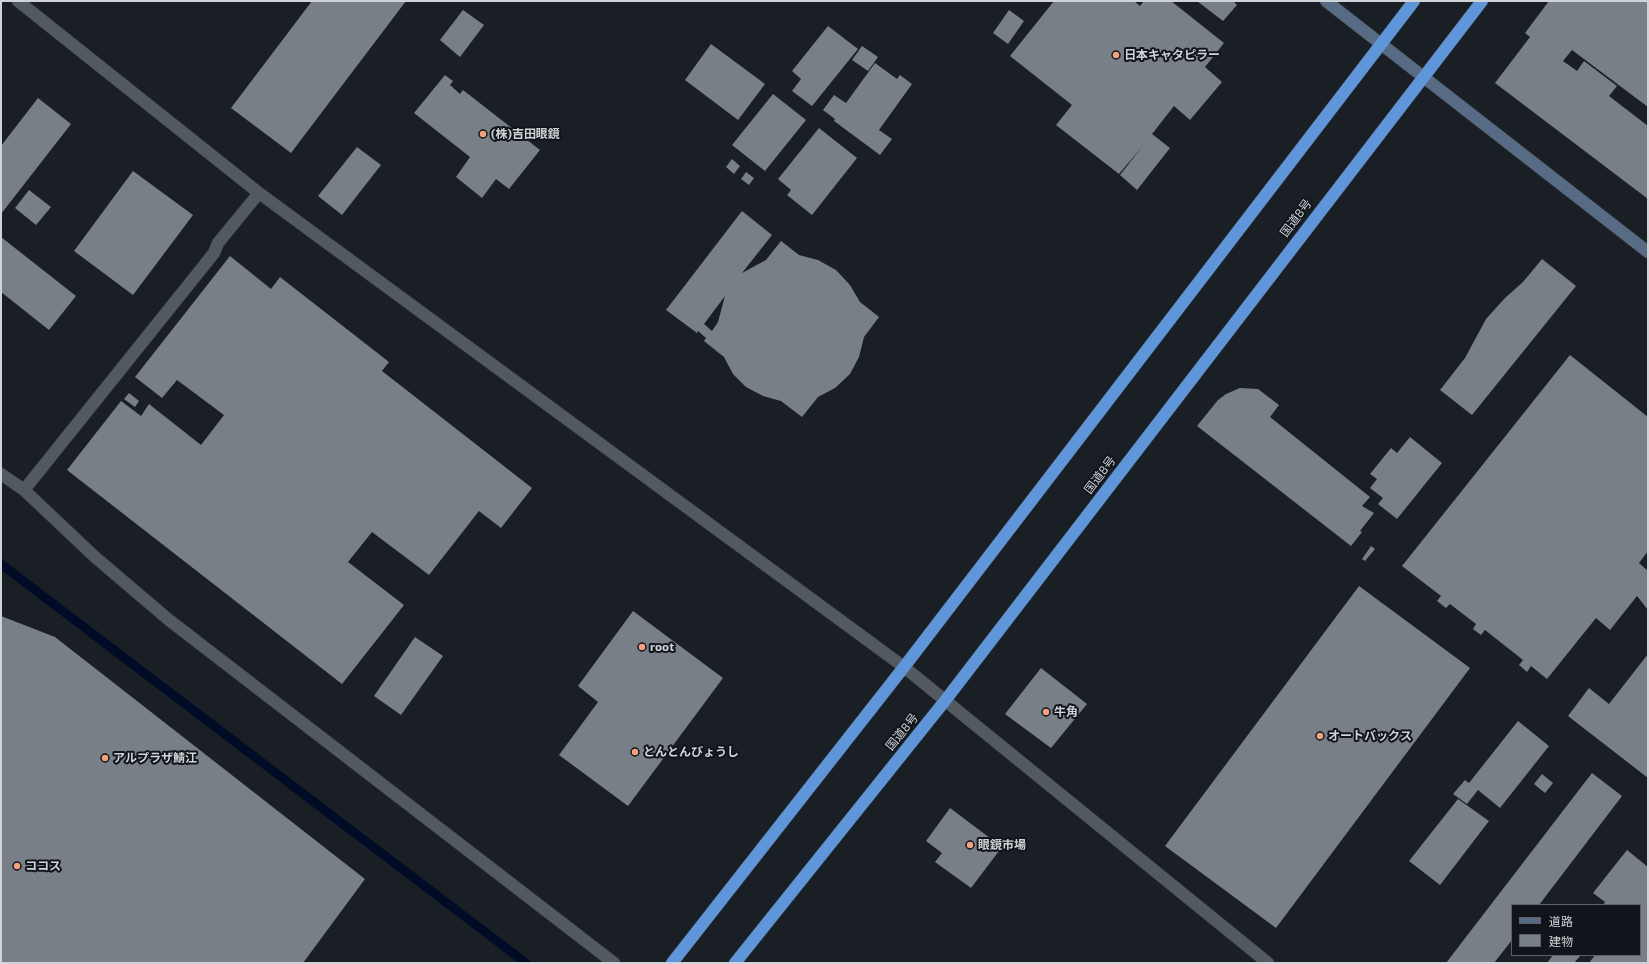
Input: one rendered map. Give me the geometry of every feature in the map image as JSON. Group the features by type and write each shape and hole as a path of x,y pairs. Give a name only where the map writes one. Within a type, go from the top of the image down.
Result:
{"highway":[{"path":"672,963 904,668 1414,1"},
{"name":"国道8号","path":"735,963 944,702 1423,75 1482,1"}],"street":[{"path":"18,1 259,193 904,668 944,702 1268,963"},
{"path":"1326,1 1423,75 1648,252"},
{"path":"24,490 214,253 218,243 259,193"},
{"path":"1,474 24,490 95,557 169,620 614,963"}],"building":[{"path":"312,1 406,1 291,153 231,108"},
{"path":"1054,1 1134,1 1140,6 1144,1 1171,1 1224,43 1205,67 1222,82 1190,120 1174,106 1152,134 1170,148 1137,190 1120,175 1142,147 1119,174 1056,125 1072,105 1010,56"},
{"path":"1197,1 1233,1 1237,5 1223,21"},
{"path":"1549,1 1648,1 1648,107 1572,50 1563,61 1577,71 1584,61 1617,86 1609,96 1648,126 1648,199 1495,83 1530,37 1525,33"},
{"path":"463,10 484,25 460,57 440,40"},
{"path":"1009,10 1024,21 1008,44 993,33"},
{"path":"828,26 858,49 812,106 792,91 801,79 792,71"},
{"path":"711,44 765,84 738,120 685,80"},
{"path":"862,46 878,57 868,71 852,60"},
{"path":"875,63 897,79 900,75 912,84 879,130 892,139 880,155 834,121 835,119 823,110 834,95 846,103"},
{"path":"445,75 453,81 450,85 460,94 463,90 540,150 509,189 496,179 482,198 456,177 470,157 414,113"},
{"path":"773,94 806,120 765,171 732,145"},
{"path":"38,98 71,124 1,214 1,146"},
{"path":"819,128 857,158 812,215 787,195 791,190 778,179"},
{"path":"357,147 381,165 342,215 318,196"},
{"path":"732,159 740,166 734,174 726,167"},
{"path":"133,171 193,215 133,295 74,251"},
{"path":"746,172 754,178 749,185 741,179"},
{"path":"29,190 51,207 36,225 15,208"},
{"path":"742,211 772,235 742,273 766,260 781,241 799,255 818,260 836,270 850,285 860,302 879,317 864,337 859,357 850,374 835,388 818,397 802,417 781,401 763,396 746,387 733,374 724,357 704,341 706,338 666,310","holes":["725,296 718,322 712,331 704,324"]},
{"path":"1,237 76,296 49,330 1,292"},
{"path":"230,256 271,289 280,277 389,362 382,371 532,488 501,528 479,511 429,575 372,532 348,562 404,605 342,684 67,470 121,401 141,416 149,404 201,445 224,415 177,380 162,398 135,377"},
{"path":"1542,259 1576,286 1472,415 1440,390 1465,358 1486,319 1505,298 1523,282"},
{"path":"1570,355 1648,417 1648,551 1639,563 1648,571 1648,610 1637,596 1610,630 1596,618 1547,679 1531,666 1527,672 1519,665 1523,660 1485,630 1481,635 1473,629 1476,624 1450,604 1446,608 1437,601 1441,596 1402,566"},
{"path":"1240,388 1258,389 1279,405 1270,417 1370,497 1362,506 1374,513 1351,546 1197,426 1218,400 1226,394"},
{"path":"129,393 139,401 135,407 124,399"},
{"path":"1410,437 1442,463 1397,519 1378,504 1383,498 1370,488 1377,479 1370,474 1391,448 1397,453"},
{"path":"1371,546 1375,549 1365,561 1362,559"},
{"path":"1359,586 1470,668 1276,928 1165,846"},
{"path":"633,611 723,678 628,806 559,755 598,702 578,686"},
{"name":"アルプラザ鯖江","path":"1,616 55,637 365,879 303,963 1,963"},
{"path":"415,637 443,656 401,715 374,696"},
{"path":"1648,654 1648,778 1568,716 1589,688 1609,704"},
{"path":"1041,668 1087,704 1051,748 1005,714"},
{"path":"1518,721 1549,746 1500,808 1478,790 1467,804 1453,794 1465,780 1469,783"},
{"path":"1592,773 1622,796 1540,904 1511,904 1511,941 1494,963 1446,963"},
{"path":"1542,774 1553,783 1545,793 1534,784"},
{"path":"1458,799 1489,821 1440,885 1409,861"},
{"path":"950,808 1002,847 971,888 935,862 942,853 926,841"},
{"path":"1627,850 1648,867 1648,963 1589,963 1594,956 1641,956 1641,904 1604,904 1605,902 1593,893"},
{"path":"1552,956 1580,956 1574,963 1547,963"}],"waterway":[{"path":"1,564 526,963"}],"place":[{"name":"日本キャタピラー","path":"1116,55"},
{"name":"(株)吉田眼鏡","path":"483,134"},
{"name":"root","path":"642,647"},
{"name":"牛角","path":"1046,712"},
{"name":"オートバックス","path":"1320,736"},
{"name":"とんとんびょうし","path":"635,752"},
{"name":"アルプラザ鯖江","path":"105,758"},
{"name":"眼鏡市場","path":"970,845"},
{"name":"ココス","path":"17,866"}]}
